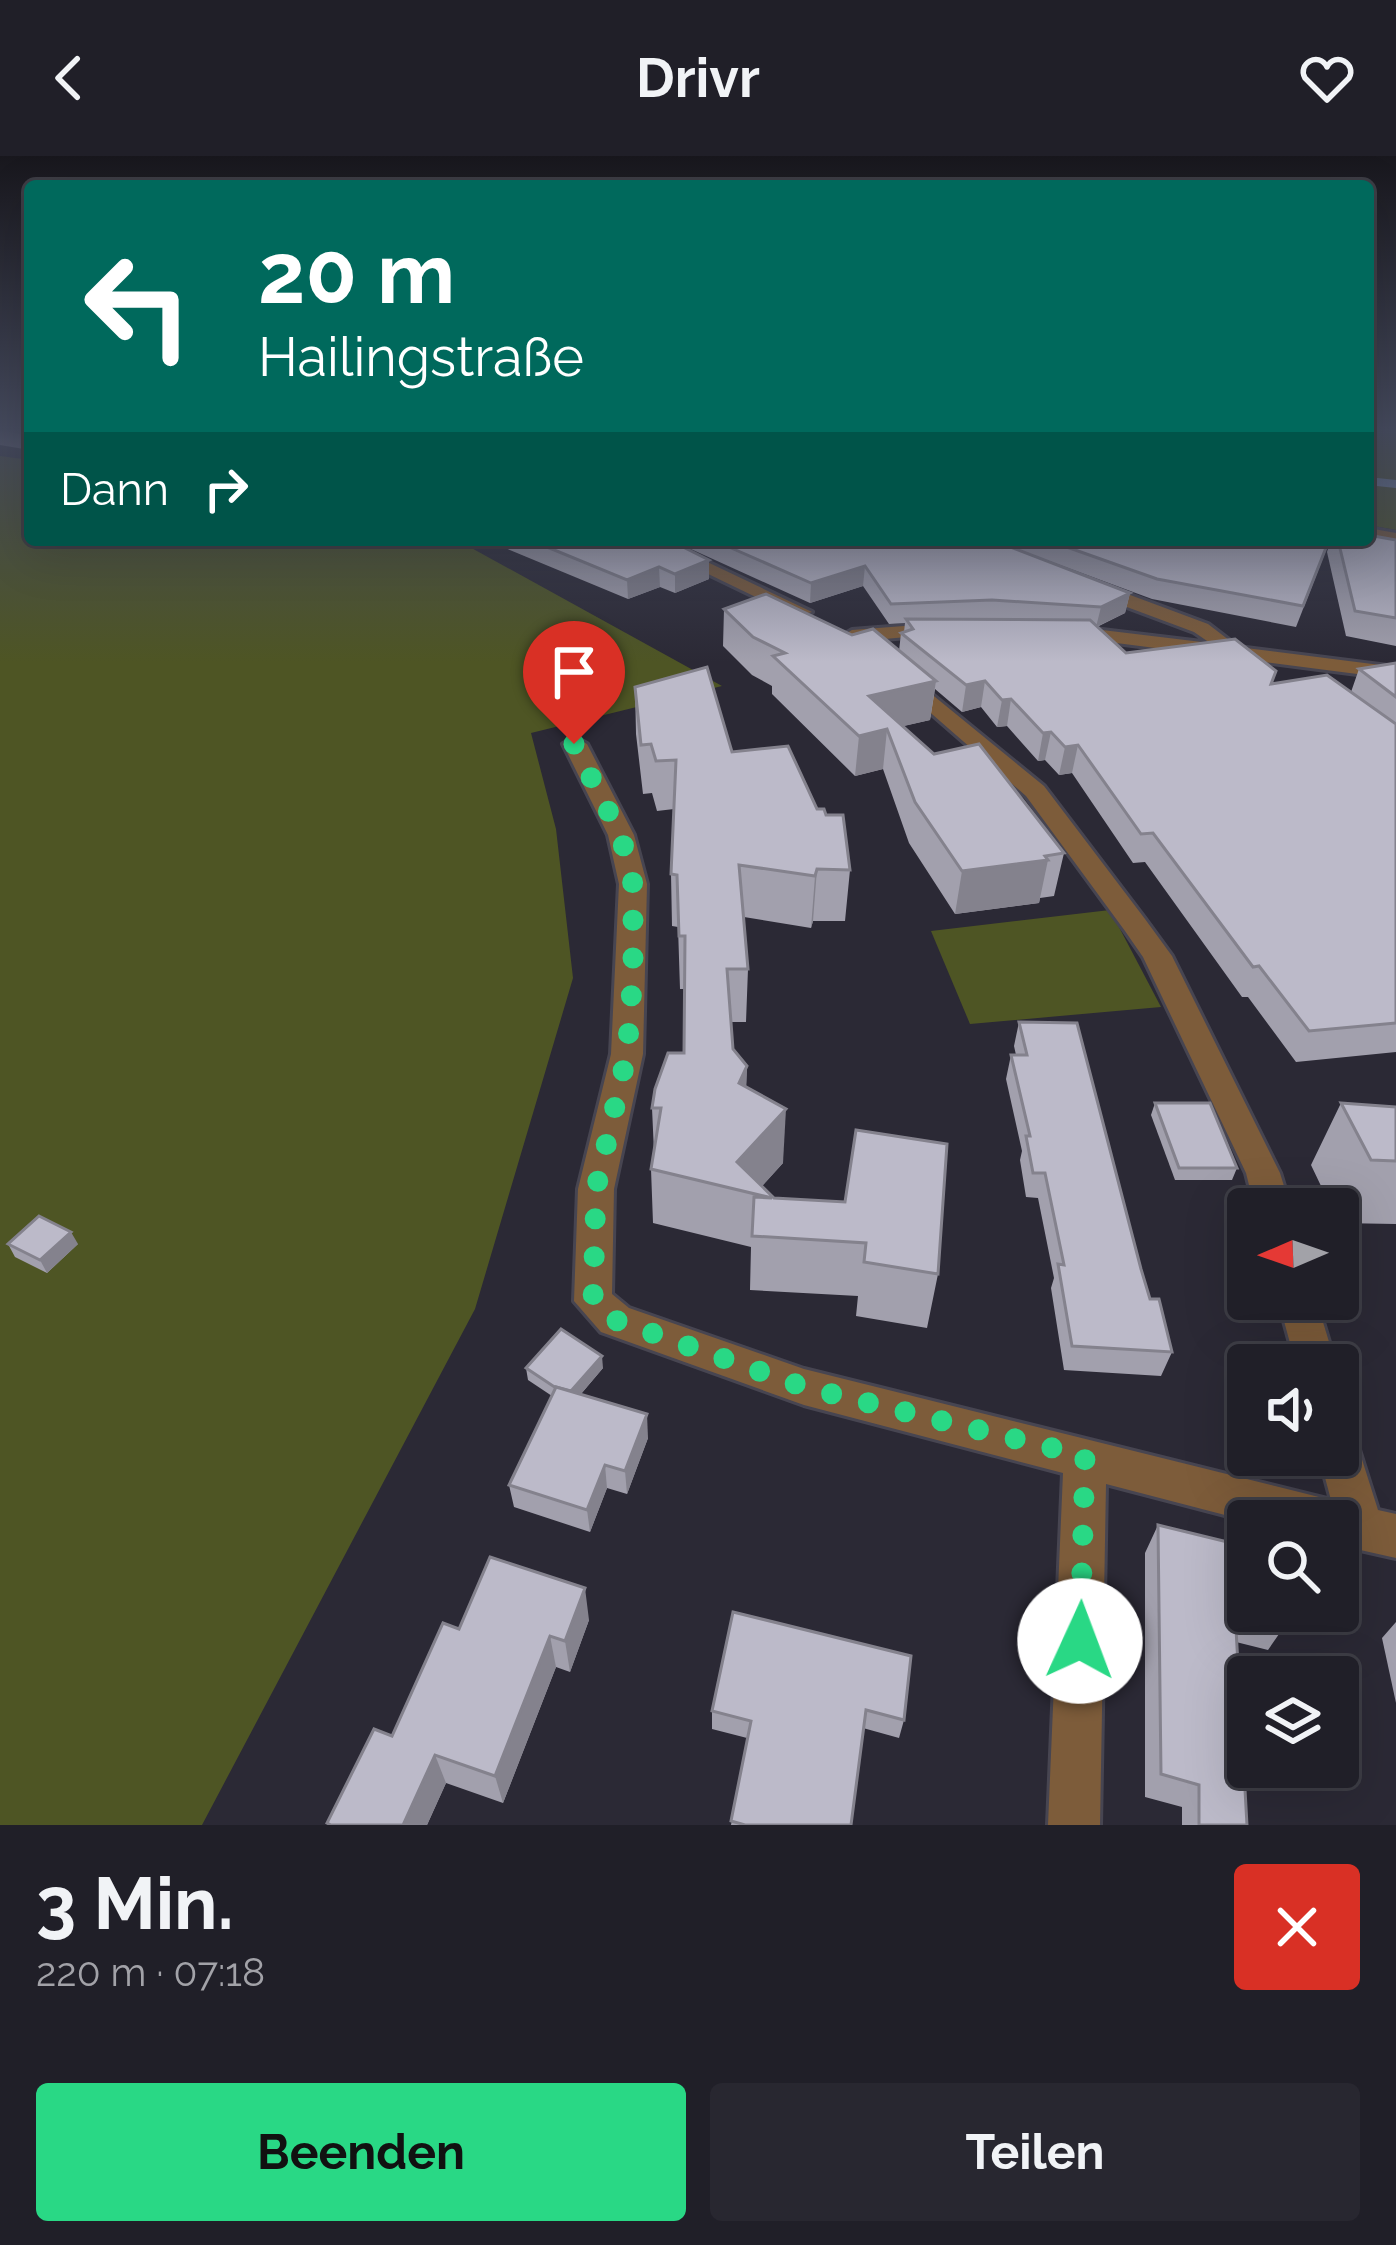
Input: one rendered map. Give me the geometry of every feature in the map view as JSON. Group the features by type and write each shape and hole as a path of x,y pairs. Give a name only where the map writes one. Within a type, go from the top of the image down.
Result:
{"street":[{"path":"660,546 852,636 1035,791 1157,956 1248,1141 1265,1188"},
{"path":"1073,581 1202,628 1232,651"},
{"path":"852,636 924,628 971,629"},
{"path":"1052,632 1276,655 1396,673"},
{"path":"1276,655 1311,682"},
{"path":"574,744 621,836 633,884 627,1054 596,1189 593,1301 615,1320 804,1387 1253,1500"},
{"path":"1074,1825 1085,1456"}],"green space":[{"path":"0,506 24,506 24,546 468,546 722,686 531,733 556,829 573,978 475,1309 202,1825 0,1825"},
{"path":"1374,506 1396,506 1396,530 1374,526"},
{"path":"1110,910 1161,1007 970,1024 931,931"}],"building":[{"path":"1374,536 1396,540 1396,618 1355,611 1339,546 1374,546"},
{"path":"545,546 681,546 709,560 675,574 659,567 627,580"},
{"path":"727,546 1008,546 1130,593 1101,607 992,600 891,604 865,566 811,583"},
{"path":"1064,546 1327,546 1303,606 1157,579"},
{"path":"766,594 852,635 873,629 936,681 869,696 934,754 979,744 1064,853 1045,856 1048,860 962,871 915,802 887,729 859,736 773,656 785,653 753,637 724,609"},
{"path":"906,619 1090,620 1126,653 1235,639 1276,671 1271,684 1327,675 1396,724 1396,1023 1309,1031 1259,966 1253,967 1153,833 1141,834 1078,745 1065,747 1051,732 1043,733 1011,699 1002,700 985,681 966,685 901,633 913,629"},
{"path":"1396,663 1396,697 1359,669"},
{"path":"707,667 732,752 788,746 817,809 824,809 826,815 843,815 850,870 817,869 815,876 739,865 748,969 727,969 733,1049 747,1066 739,1083 786,1109 737,1162 774,1198 845,1202 856,1130 947,1144 938,1274 864,1262 866,1243 752,1236 754,1197 772,1198 651,1169 661,1108 652,1108 655,1089 668,1053 684,1053 685,936 679,936 677,875 671,874 676,760 656,761 651,744 641,745 635,687"},
{"path":"1019,1022 1077,1023 1141,1269 1150,1299 1159,1299 1172,1352 1072,1346 1058,1264 1064,1265 1045,1173 1033,1173 1026,1136 1030,1136 1011,1055 1027,1055"},
{"path":"1155,1103 1210,1103 1237,1168 1179,1168"},
{"path":"1341,1103 1396,1107 1396,1161 1371,1160"},
{"path":"39,1216 71,1232 40,1260 8,1244"},
{"path":"561,1329 602,1356 571,1391 556,1388 526,1368"},
{"path":"556,1387 647,1414 625,1471 605,1465 587,1510 509,1485"},
{"path":"1158,1525 1227,1542 1227,1632 1236,1632 1238,1656 1227,1656 1227,1788 1245,1788 1247,1825 1199,1825 1199,1785 1161,1774"},
{"path":"490,1557 585,1588 565,1641 550,1636 495,1776 435,1755 403,1825 327,1823 374,1729 392,1736 443,1623 459,1629"},
{"path":"733,1612 911,1656 904,1720 866,1710 851,1825 731,1821 751,1721 712,1711"}],"route":[{"path":"574,744 621,836 633,884 627,1054 596,1189 593,1301 615,1320 804,1387 1085,1456 1080,1641"}]}
